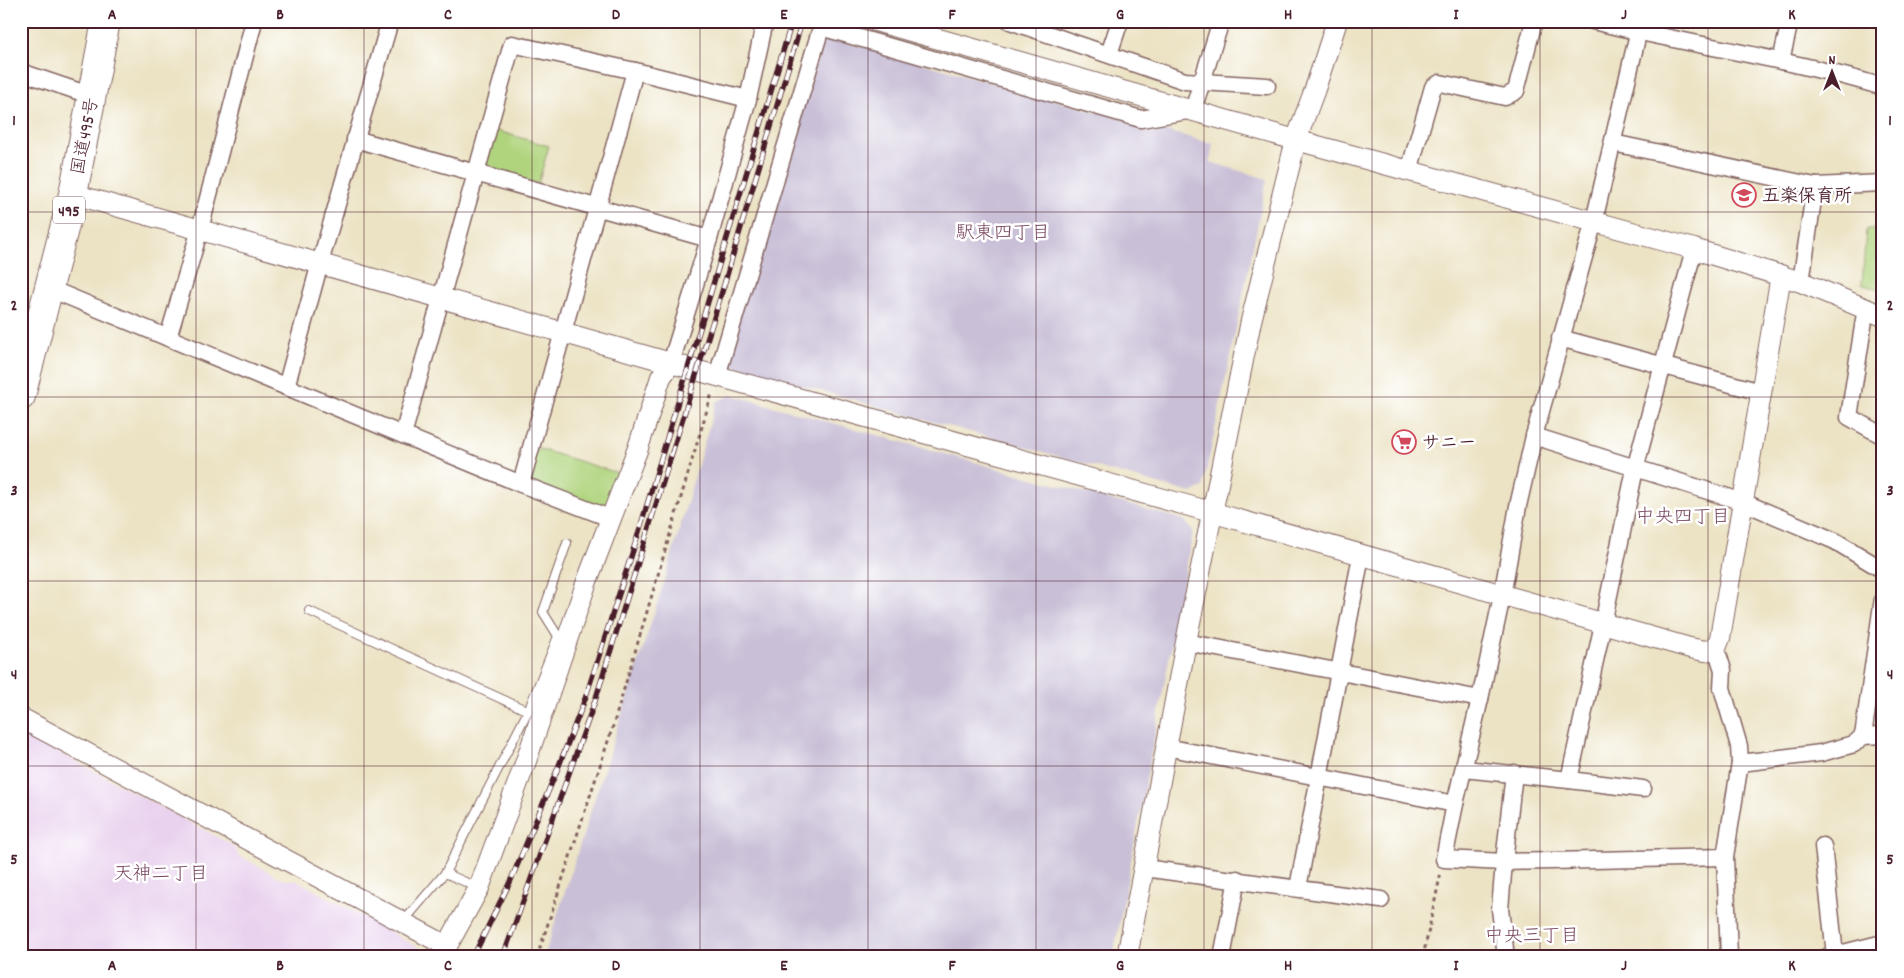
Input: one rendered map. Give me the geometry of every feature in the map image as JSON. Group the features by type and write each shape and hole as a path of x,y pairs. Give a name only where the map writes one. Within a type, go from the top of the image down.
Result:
{"highway":[{"name":"国道495号","path":"21,396 73,194 106,21"}],"street":[{"path":"168,338 200,229 254,21"},
{"path":"286,387 390,21"},
{"path":"21,718 403,923 444,952 479,888 529,752 587,581 638,448 661,377 671,363 709,239 748,99 765,21"},
{"path":"875,21 1296,140 1694,249 1781,275 1874,311 1849,417 1883,436"},
{"path":"1109,54 1120,21"},
{"path":"1193,110 1221,21"},
{"path":"1127,957 1211,512 1251,321 1296,140 1337,21"},
{"path":"1409,171 1433,87 1440,83 1506,97 1516,91 1534,21"},
{"path":"1594,21 1640,27 1842,74 1883,87"},
{"path":"1781,61 1790,21"},
{"path":"1016,22 1185,80 1267,86"},
{"path":"717,376 822,24 1141,119 1193,110"},
{"path":"1640,27 1594,221 1534,436 1518,506 1502,596 1444,859 1504,862 1725,857"},
{"path":"403,435 512,44 635,71 748,99"},
{"path":"521,484 635,71"},
{"path":"21,72 92,96"},
{"path":"355,139 709,239"},
{"path":"1613,143 1815,186 1883,183"},
{"path":"1801,282 1815,186"},
{"path":"73,194 717,376 1211,512 1603,624 1690,648 1705,651 1716,648"},
{"path":"1569,780 1634,469 1694,249"},
{"path":"1729,957 1725,857 1740,763 1739,746 1722,688 1723,670 1716,648 1720,638 1781,275"},
{"path":"48,288 521,484 612,519"},
{"path":"1560,338 1761,392"},
{"path":"1534,436 1743,502 1835,541 1883,570"},
{"path":"1298,888 1361,556"},
{"path":"1864,736 1883,598"},
{"path":"1186,642 1480,699"},
{"path":"1740,763 1821,753 1854,744 1864,736 1883,735"},
{"path":"1166,747 1455,804"},
{"path":"1464,768 1643,789"},
{"path":"1506,957 1500,909 1514,774"},
{"path":"1823,846 1831,956 1883,943"},
{"path":"1144,868 1237,879 1381,900"},
{"path":"1222,957 1237,879"}],"lane":[{"path":"403,923 444,872 528,711 558,636 543,612 567,543"},
{"path":"309,611 528,711"},
{"path":"444,872 479,888"}],"path":[{"path":"537,957 613,726 717,376"},
{"path":"1423,957 1444,859"}],"shaded area":[{"path":"824,36 1213,144 1210,162 1267,179 1203,487 1191,493 724,364"},
{"path":"732,395 1184,520 1193,531 1113,957 544,957 665,579 716,402"},
{"path":"21,732 234,846 238,855 284,880 296,880 427,952 428,957 21,957"}],"green space":[{"path":"494,130 549,146 538,184 483,168"},
{"path":"1866,229 1883,230 1883,292 1862,284"},
{"path":"536,448 621,474 609,507 602,510 529,480"}],"railway":[{"path":"473,957 511,880 585,699 638,535 792,21"},
{"path":"503,957 595,701 721,295 802,21"}],"place":[{"name":"五楽保育所","path":"1744,195"},
{"name":"サニー","path":"1404,442"}],"district":[{"name":"駅東四丁目","path":"1003,231"},
{"name":"中央四丁目","path":"1683,515"},
{"name":"天神二丁目","path":"161,872"},
{"name":"中央三丁目","path":"1532,934"}]}
